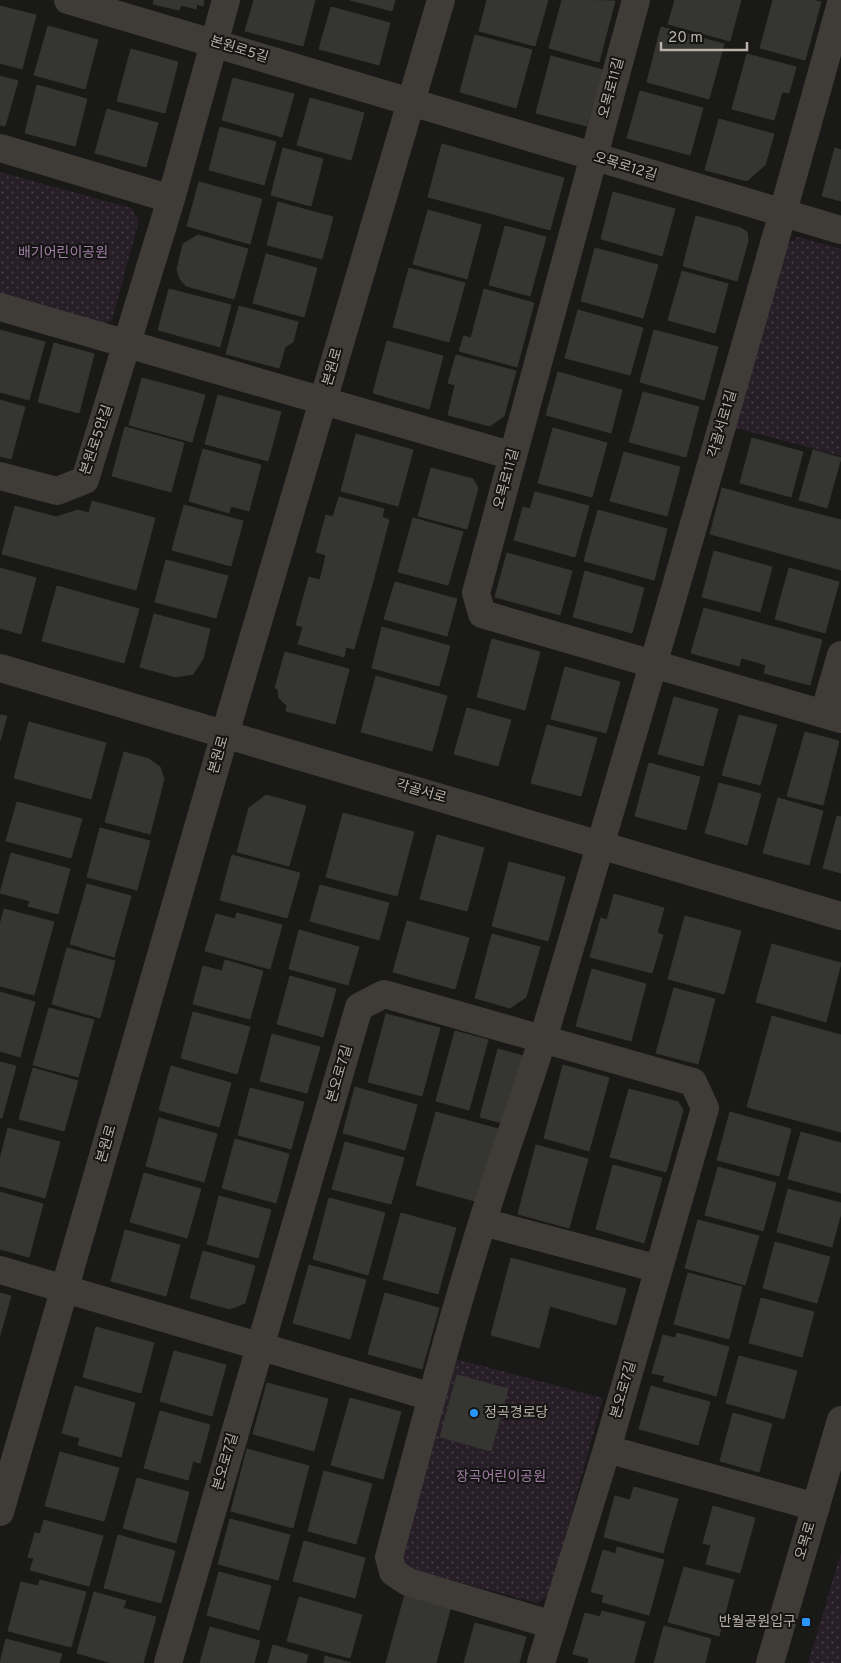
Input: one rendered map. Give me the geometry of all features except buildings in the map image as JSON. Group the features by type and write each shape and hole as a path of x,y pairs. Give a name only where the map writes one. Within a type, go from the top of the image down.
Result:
{"street":[{"name":"본원로5길","path":"68,0 410,102"},
{"name":"본원로5안길","path":"0,476 57,491 85,480 128,345 171,199 226,0"},
{"name":"본원로","path":"0,1512 225,734 441,0"},
{"name":"오목로11길","path":"636,0 476,594 482,614 833,716 841,655"},
{"name":"각골서로1길","path":"483,1222 543,1038 601,844 783,214 841,3"},
{"name":"오목로12길","path":"410,102 841,230"},
{"path":"0,148 171,199"},
{"path":"0,307 513,456"},
{"name":"각골서로","path":"0,668 841,916"},
{"name":"본오로7길","path":"168,1663 359,1008 384,994 693,1082 705,1108 660,1269 542,1663"},
{"path":"553,1625 408,1582 393,1572 389,1557 432,1397 483,1222 660,1269"},
{"path":"0,1270 432,1397"},
{"name":"오목로","path":"770,1663 841,1420"},
{"path":"607,1449 816,1507"}],"green space":[{"name":"배기어린이공원","path":"0,172 131,208 139,221 112,320 99,327 0,300"},
{"path":"798,237 841,249 841,456 736,428 785,245"},
{"name":"장곡어린이공원","path":"452,1358 603,1398 549,1596 537,1603 406,1568 399,1555"},
{"path":"841,1553 841,1663 808,1663"}],"place":[{"name":"정곡경로당","path":"474,1413"},
{"name":"반월공원입구","path":"806,1622"}]}
